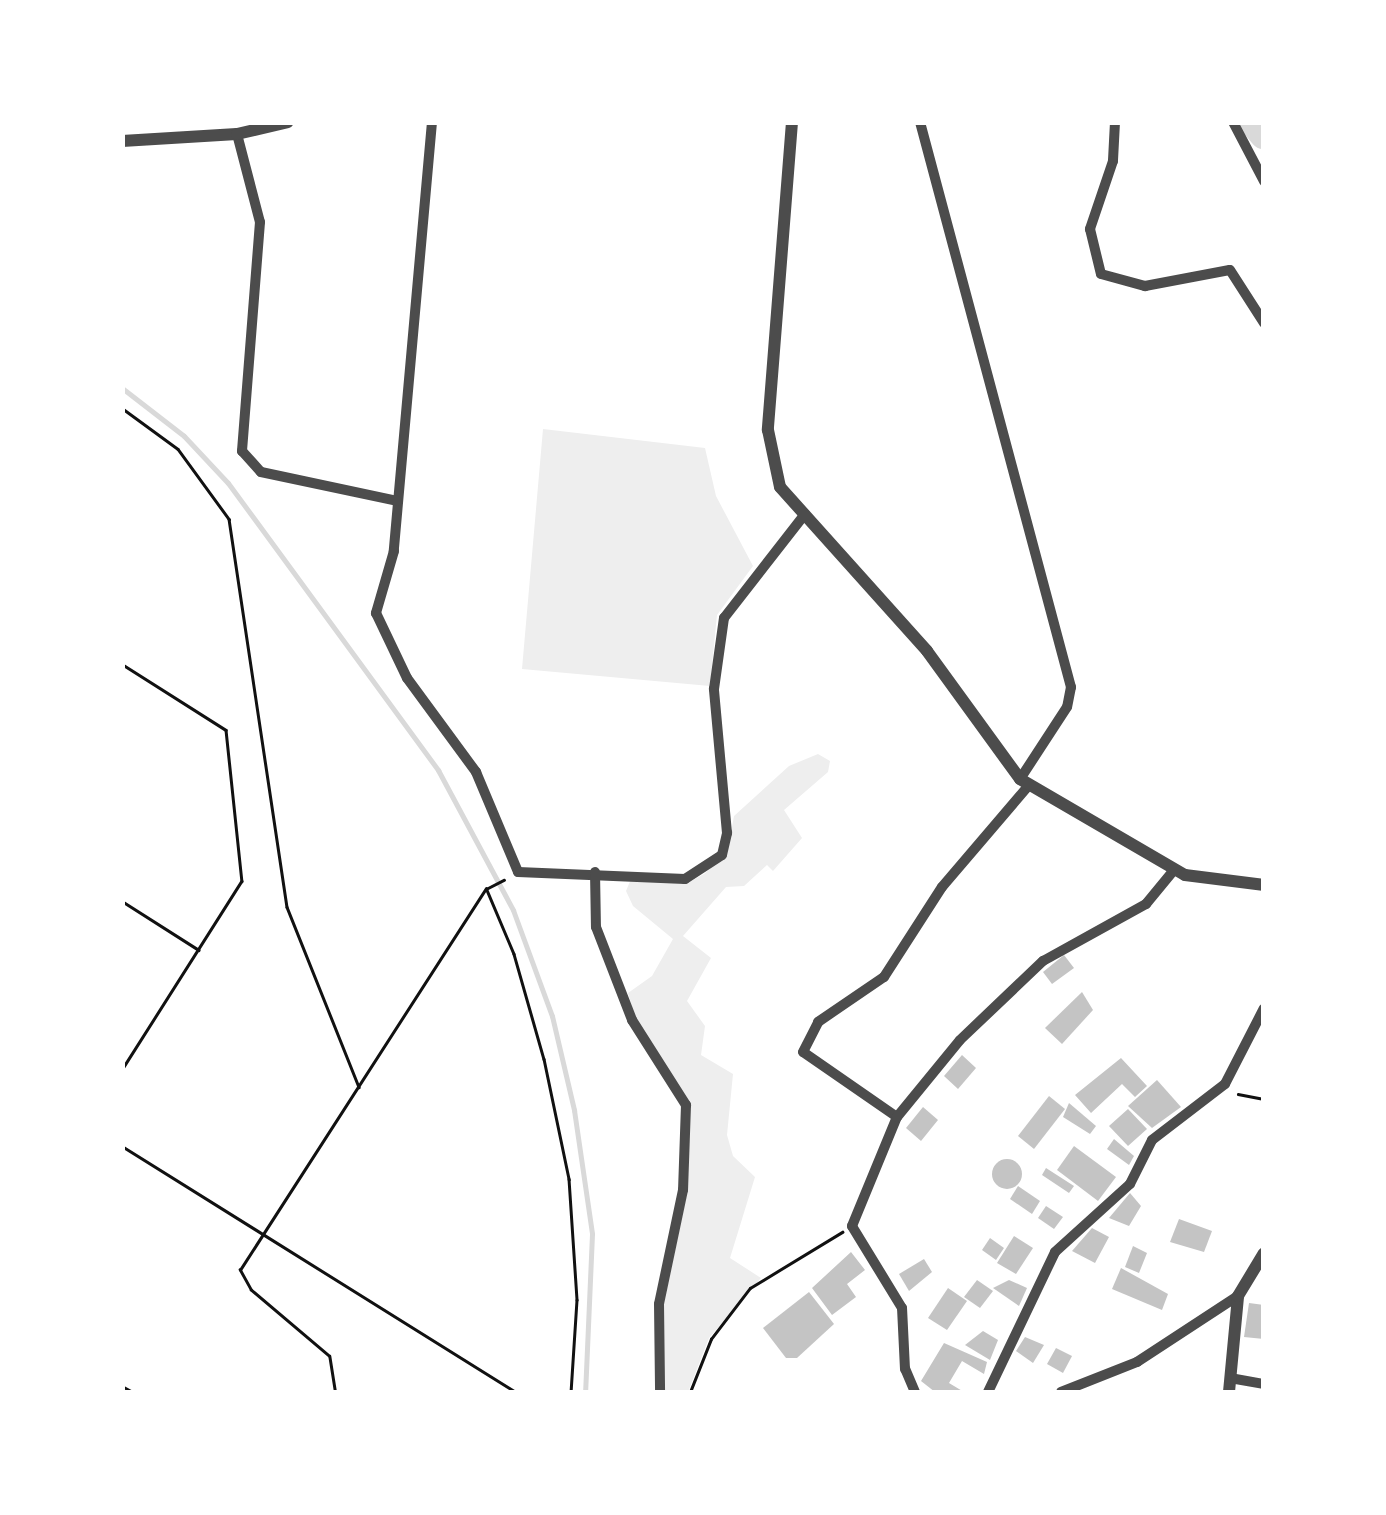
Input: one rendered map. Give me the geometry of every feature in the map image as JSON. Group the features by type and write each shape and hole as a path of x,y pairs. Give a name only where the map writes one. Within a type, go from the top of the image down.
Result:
{"street":[{"path":"122,141 237,134 288,122"},
{"path":"432,122 394,551 376,614 407,678 476,772 518,872 594,872 685,879 722,854 727,834 714,689 724,618 805,514"},
{"path":"792,122 768,430 780,487 927,651 1025,782 1174,870 1264,885"},
{"path":"898,1117 802,1052 818,1022 884,977 942,887 1025,782 1067,707 1070,687 920,122"},
{"path":"1115,122 1113,162 1090,229 1102,274 1146,286 1230,270 1264,324"},
{"path":"1233,122 1264,181"},
{"path":"237,134 260,222 242,451 260,472 397,501"},
{"path":"915,1392 906,1369 902,1308 852,1226 898,1117 960,1040 1044,960 1146,904 1174,870"},
{"path":"594,872 596,927 632,1020 686,1105 683,1190 658,1304 660,1392"},
{"path":"988,1392 1055,1252 1130,1184 1152,1140 1224,1084 1264,1008"},
{"path":"1061,1392 1137,1362 1238,1296 1264,1253"},
{"path":"1238,1296 1230,1385 1264,1384"}],"path":[{"path":"122,408 178,449 228,520 288,907 359,1087"},
{"path":"122,664 226,730 242,881 122,1070"},
{"path":"335,1392 329,1356 241,1278 244,1257 266,1234 486,888 518,872"},
{"path":"486,888 514,954 570,1179 577,1300 571,1392"},
{"path":"122,901 200,950"},
{"path":"1224,1084 1240,1096 1264,1099"},
{"path":"122,1146 515,1392"},
{"path":"690,1392 711,1339 750,1288 852,1226"},
{"path":"122,1386 133,1392"}],"shaded area":[{"path":"543,429 705,448 716,496 753,566 717,615 710,686 522,669"},
{"path":"818,754 830,761 828,772 784,810 802,838 773,871 767,865 744,886 726,887 683,936 711,958 687,1001 705,1026 701,1055 733,1074 727,1135 733,1156 755,1177 730,1258 761,1278 709,1338 688,1392 663,1392 664,1304 688,1189 690,1104 635,1017 628,993 652,976 673,939 633,906 626,891 631,879 686,884 704,874 727,854 734,816 789,766"}],"building":[{"path":"1064,955 1074,968 1052,984 1043,972"},
{"path":"1082,992 1093,1010 1062,1044 1045,1028"},
{"path":"962,1055 976,1068 958,1089 944,1076"},
{"path":"1121,1058 1147,1086 1135,1097 1122,1084 1091,1113 1075,1095"},
{"path":"1157,1080 1181,1107 1152,1128 1128,1106"},
{"path":"1049,1096 1065,1109 1034,1149 1018,1136"},
{"path":"1069,1103 1096,1126 1090,1134 1063,1117"},
{"path":"923,1107 938,1120 921,1141 906,1128"},
{"path":"1128,1109 1147,1129 1128,1146 1109,1126"},
{"path":"1114,1139 1134,1156 1129,1165 1107,1149"},
{"path":"1074,1146 1116,1177 1098,1201 1057,1170"},
{"path":"1007,1159 1018,1163 1022,1174 1018,1185 1007,1189 996,1185 992,1174 996,1163"},
{"path":"1046,1168 1074,1186 1069,1193 1042,1175"},
{"path":"1018,1186 1040,1201 1032,1214 1010,1199"},
{"path":"1130,1193 1141,1206 1129,1226 1109,1218"},
{"path":"1046,1206 1063,1217 1054,1229 1038,1218"},
{"path":"1179,1219 1212,1231 1204,1252 1170,1242"},
{"path":"1092,1228 1109,1237 1095,1263 1072,1251"},
{"path":"1014,1236 1033,1248 1016,1274 997,1263"},
{"path":"990,1238 1004,1248 996,1260 982,1250"},
{"path":"1133,1246 1147,1253 1139,1273 1125,1267"},
{"path":"851,1252 865,1270 847,1284 856,1297 832,1315 812,1288"},
{"path":"924,1259 932,1272 909,1291 899,1274"},
{"path":"1121,1268 1168,1294 1162,1310 1112,1289"},
{"path":"977,1280 993,1291 980,1308 964,1297"},
{"path":"1009,1280 1027,1288 1019,1306 993,1288"},
{"path":"948,1288 967,1301 947,1330 928,1318"},
{"path":"809,1292 834,1324 797,1358 786,1358 763,1328"},
{"path":"1249,1303 1264,1305 1264,1339 1244,1337"},
{"path":"983,1331 998,1340 990,1360 965,1345"},
{"path":"1025,1337 1044,1345 1033,1363 1016,1351"},
{"path":"944,1343 987,1362 984,1374 962,1361 949,1383 964,1392 935,1392 921,1381"},
{"path":"1056,1348 1072,1356 1063,1373 1047,1364"}],"waterway":[{"path":"1254,122 1264,134"},
{"path":"122,388 184,436 228,483 438,770 513,910 552,1016 574,1110 592,1234 585,1392"}]}
